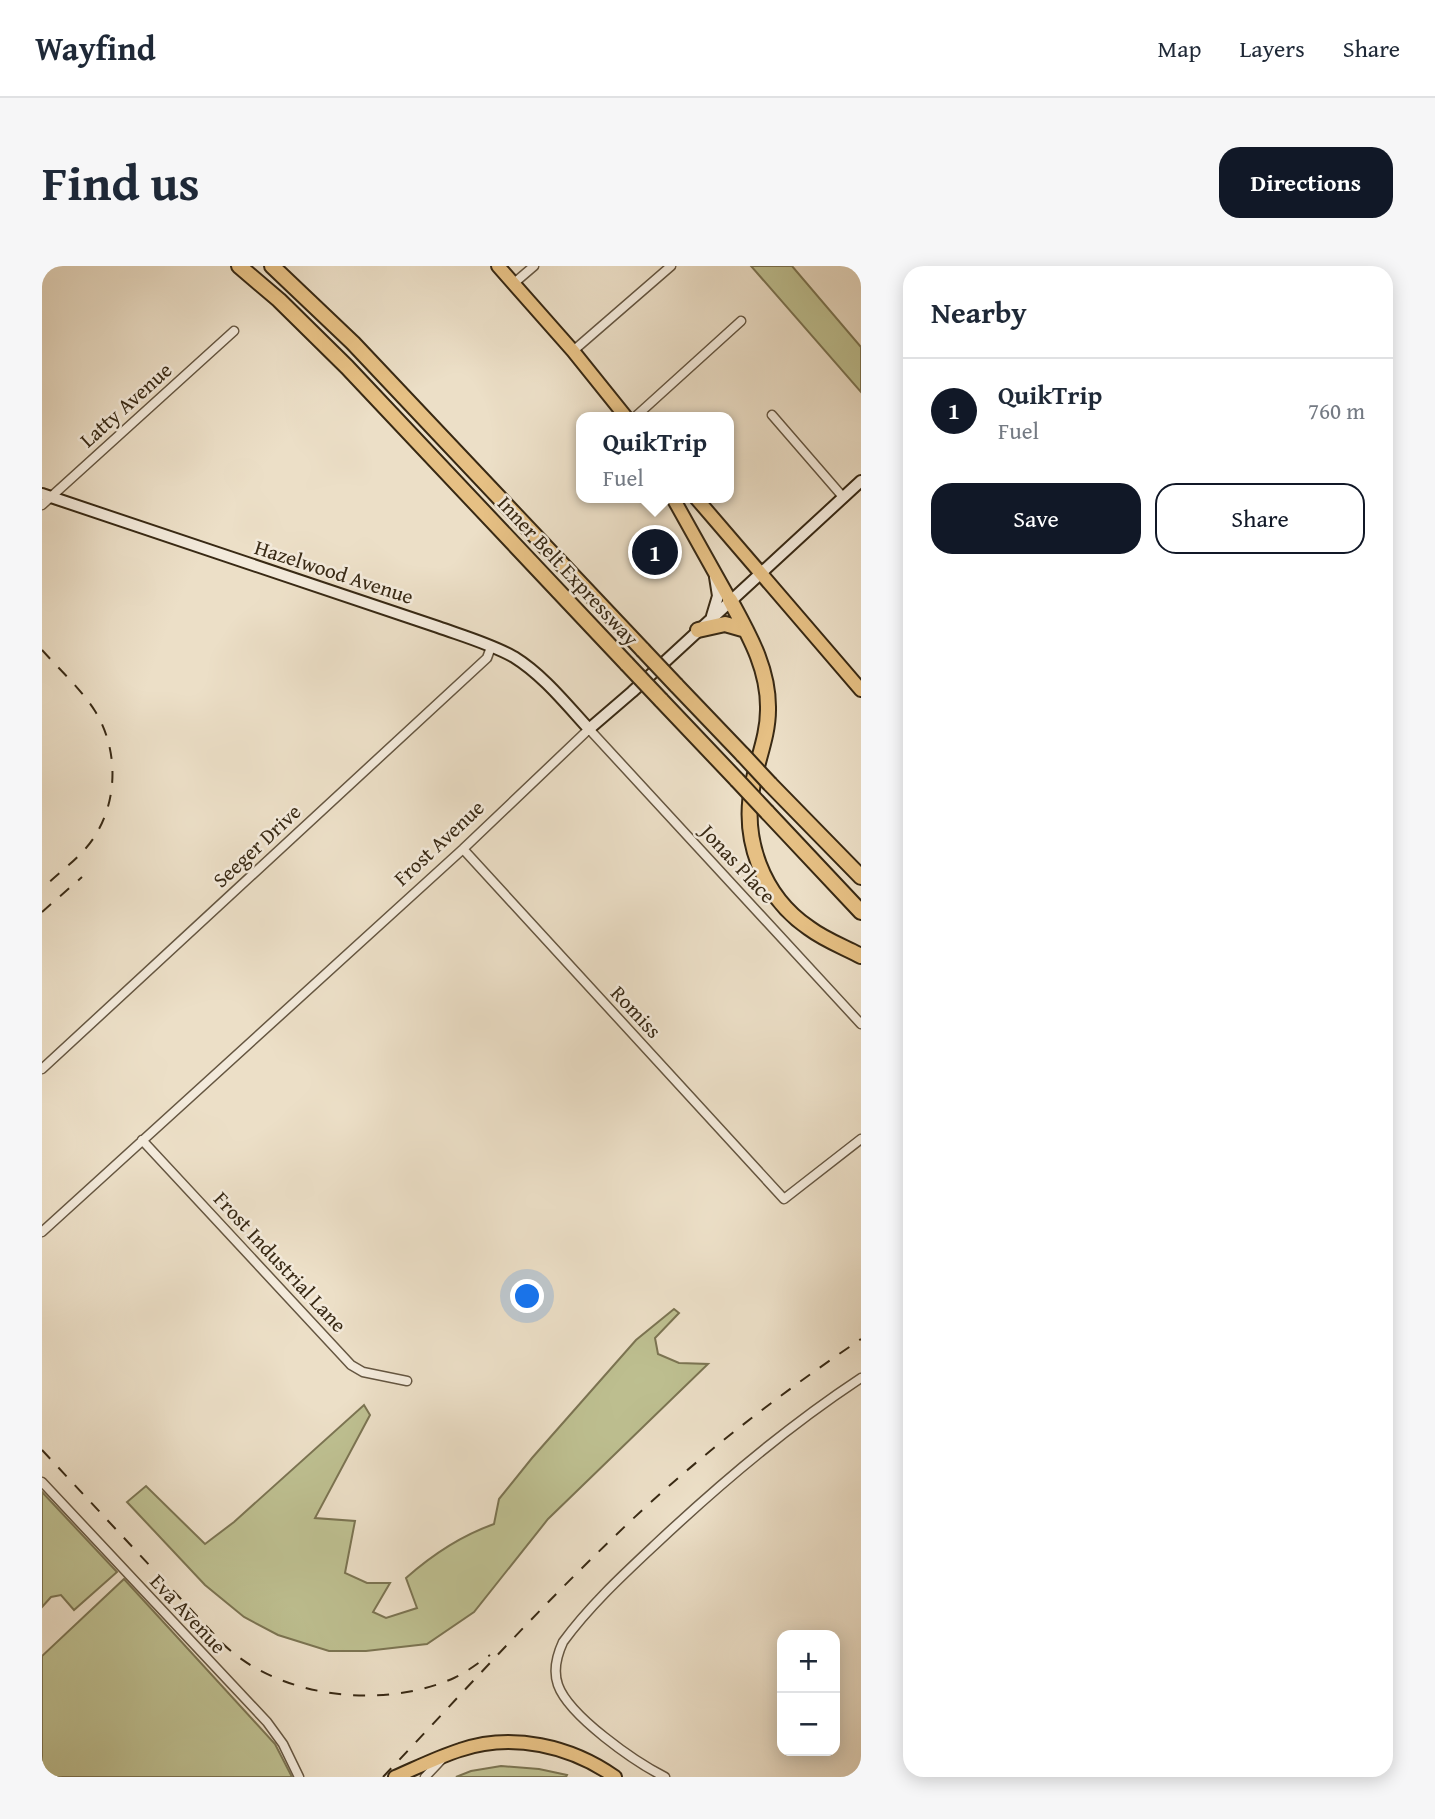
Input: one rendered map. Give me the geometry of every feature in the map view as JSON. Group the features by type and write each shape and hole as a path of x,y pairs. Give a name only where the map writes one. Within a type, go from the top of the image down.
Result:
{"highway":[{"name":"Inner Belt Expressway","path":"239,266 279,300 347,367 861,912"},
{"name":"Inner Belt Expressway","path":"272,266 353,343 770,785 861,877"},
{"path":"730,600 761,663 768,698 768,725 749,804 752,840 758,863 775,895 799,921 861,956"},
{"path":"698,630 725,624 746,629"}],"main road":[{"path":"498,266 573,351 622,412"},
{"path":"676,503 730,600"},
{"path":"700,503 861,691"},
{"path":"395,1777 444,1757 482,1745 504,1742 530,1744 572,1754 615,1777"}],"street":[{"path":"513,284 534,266"},
{"path":"573,351 671,266"},
{"path":"641,412 741,321"},
{"name":"Latty Avenue","path":"45,499 234,331"},
{"path":"772,415 843,497"},
{"name":"Frost Avenue","path":"42,1232 463,849 589,729 861,481"},
{"name":"Hazelwood Avenue","path":"45,499 438,627 491,647 514,657 531,669 589,729"},
{"path":"711,618 718,596 715,572"},
{"name":"Seeger Drive","path":"42,1069 486,658 491,647"},
{"name":"Jonas Place","path":"589,729 861,1024"},
{"name":"Romiss","path":"463,849 784,1199 861,1139"},
{"name":"Frost Industrial Lane","path":"142,1140 351,1365 363,1372 407,1381"},
{"path":"665,1777 618,1748 564,1698 557,1683 556,1670 563,1642 617,1581 724,1481 813,1410 861,1378"},
{"name":"Eva Avenue","path":"42,1482 267,1722 283,1744 299,1777"},
{"path":"425,1777 444,1757"}],"green space":[{"path":"751,266 792,266 861,347 861,392"},
{"path":"674,1309 679,1313 655,1338 658,1354 679,1363 708,1364 548,1519 474,1612 427,1644 366,1651 329,1651 278,1635 244,1617 205,1585 127,1502 146,1486 205,1544 234,1522 364,1405 370,1415 315,1518 355,1521 345,1573 367,1583 390,1583 373,1612 386,1618 417,1608 406,1578 447,1546 494,1524 499,1499 532,1458 636,1340"},
{"path":"42,1492 117,1572 74,1610 61,1595 51,1597 42,1607"},
{"path":"124,1579 275,1744 292,1777 42,1777 42,1656"},
{"path":"501,1766 539,1769 567,1775 456,1777 471,1771"}],"railway":[{"path":"42,650 77,687 95,711 109,745 112,763 110,799 97,833 86,848 42,889"},
{"path":"42,912 82,877"},
{"path":"383,1777 556,1594 644,1508 734,1432 861,1339"},
{"path":"42,1450 222,1643 245,1662 272,1676 301,1687 332,1693 395,1694 426,1688 454,1678 490,1655"}],"place":[{"name":"QuikTrip","path":"655,552"}]}
